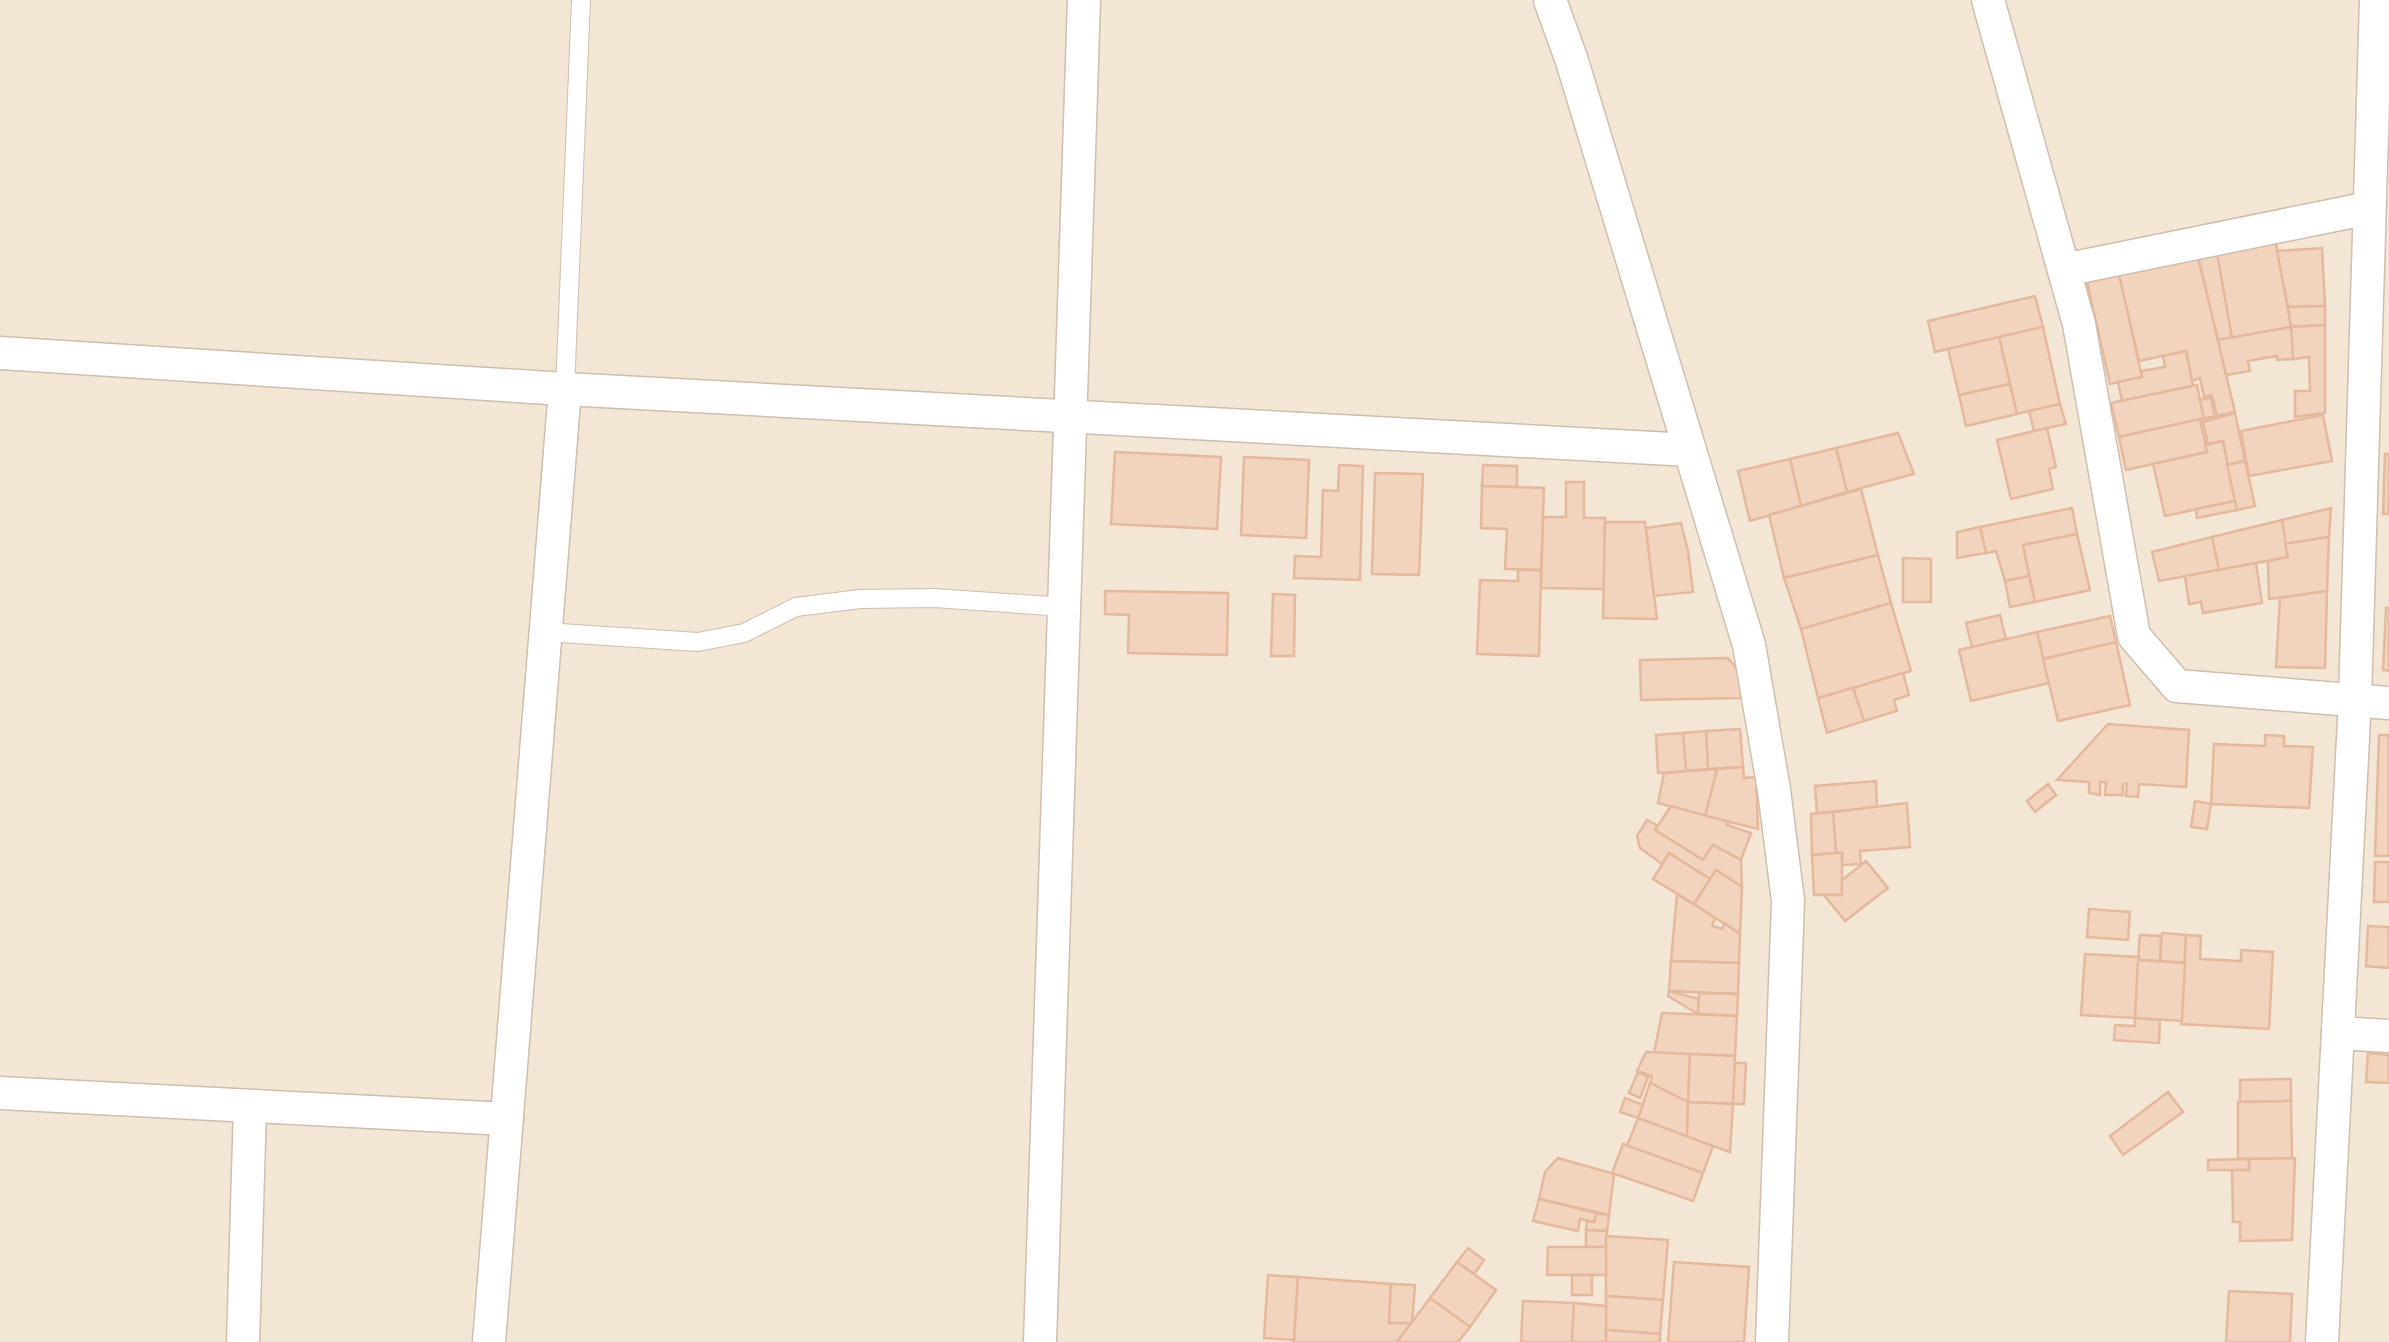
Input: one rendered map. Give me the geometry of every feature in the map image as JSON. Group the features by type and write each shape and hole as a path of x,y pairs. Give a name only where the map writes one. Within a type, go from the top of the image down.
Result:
{"street":[{"path":"1040,1342 1084,0"},
{"path":"1550,0 1572,61 1749,646 1774,790 1788,901 1772,1342"},
{"path":"1988,0 2079,324 2134,636 2177,686 2389,703"},
{"path":"2322,1342 2355,699 2369,208 2380,100 2376,0"},
{"path":"2064,270 2369,208"},
{"path":"0,353 565,389 1690,450"},
{"path":"489,1342 565,389"},
{"path":"2338,1032 2389,1036"},
{"path":"0,1093 507,1118"},
{"path":"243,1342 250,1107"}],"lane":[{"path":"565,389 581,0"},
{"path":"545,632 698,642 744,633 796,607 860,598 934,598 1065,607"}],"shaded area":[{"path":"0,0 2389,0 2389,1342 0,1342"}],"building":[{"path":"2276,243 2291,327 2232,338 2217,254"},
{"path":"2322,248 2325,306 2288,307 2277,251"},
{"path":"2217,254 2232,338 2218,340 2198,257"},
{"path":"2198,257 2235,412 2217,416 2212,395 2204,397 2200,378 2192,381 2186,351 2139,361 2119,275"},
{"path":"2119,275 2142,377 2110,384 2087,282"},
{"path":"2035,296 2043,327 1935,352 1928,321"},
{"path":"2325,306 2325,325 2291,327 2288,307"},
{"path":"2325,325 2325,413 2295,417 2295,391 2310,391 2309,357 2293,359 2291,327"},
{"path":"2043,327 2060,404 2017,414 1999,337"},
{"path":"2291,327 2293,359 2277,360 2277,356 2248,361 2250,371 2226,375 2218,340"},
{"path":"1999,337 2010,384 1959,395 1948,349"},
{"path":"2186,351 2193,386 2122,401 2118,382 2142,377 2141,371 2165,367 2163,356"},
{"path":"2010,384 2017,414 1966,426 1959,395"},
{"path":"2197,385 2204,419 2119,437 2111,403"},
{"path":"2211,398 2215,416 2204,419 2200,400"},
{"path":"2060,404 2066,424 2034,431 2029,411"},
{"path":"2235,413 2245,461 2227,465 2223,441 2208,444 2203,422"},
{"path":"2323,415 2332,461 2249,476 2241,431"},
{"path":"2200,419 2207,452 2126,470 2119,437"},
{"path":"2047,428 2056,467 2049,469 2053,489 2011,499 1997,440"},
{"path":"1898,433 1914,474 1847,492 1836,448"},
{"path":"2223,441 2235,501 2165,516 2153,464 2207,452 2205,445"},
{"path":"1836,448 1847,492 1801,506 1790,459"},
{"path":"1115,452 1221,457 1217,529 1111,524"},
{"path":"2385,454 2389,454 2389,514 2383,514"},
{"path":"1244,457 1309,460 1306,538 1241,535"},
{"path":"1790,459 1801,506 1750,521 1738,471"},
{"path":"2245,461 2255,506 2237,510 2227,465"},
{"path":"1339,465 1363,466 1360,580 1294,578 1295,556 1321,557 1323,490 1338,491"},
{"path":"1483,465 1517,466 1517,487 1482,486"},
{"path":"1375,473 1423,474 1419,575 1372,574"},
{"path":"1566,482 1584,482 1584,518 1605,518 1604,589 1541,588 1543,517 1566,517"},
{"path":"1482,486 1544,488 1541,570 1505,569 1507,529 1481,528"},
{"path":"1861,489 1878,555 1784,578 1769,515"},
{"path":"2235,501 2237,510 2197,518 2196,509"},
{"path":"2072,508 2077,534 2023,545 2029,576 2005,581 1996,551 1986,553 1980,527"},
{"path":"2331,508 2329,537 2285,544 2282,520"},
{"path":"2282,520 2288,557 2219,570 2212,537"},
{"path":"1605,522 1645,522 1657,619 1603,618"},
{"path":"1681,523 1693,592 1654,596 1646,528"},
{"path":"1980,527 1986,553 1957,558 1957,532"},
{"path":"2077,534 2090,590 2035,602 2023,545"},
{"path":"2212,537 2219,570 2159,581 2152,552"},
{"path":"2329,537 2327,591 2269,599 2268,561 2288,557 2285,544"},
{"path":"1878,555 1891,603 1801,629 1784,578"},
{"path":"1903,558 1931,559 1931,602 1903,602"},
{"path":"2256,563 2262,603 2203,613 2201,602 2189,604 2185,576"},
{"path":"1518,570 1541,570 1539,656 1477,654 1480,580 1518,581"},
{"path":"2029,576 2035,602 2010,607 2005,581"},
{"path":"1105,591 1228,593 1227,655 1128,653 1129,615 1105,614"},
{"path":"2327,591 2325,668 2276,667 2280,598"},
{"path":"1273,594 1295,595 1294,656 1271,656"},
{"path":"1891,603 1911,671 1818,698 1801,629"},
{"path":"2389,608 2389,671 2383,670"},
{"path":"2000,615 2006,639 1972,647 1966,623"},
{"path":"2110,616 2116,642 2043,659 2037,632"},
{"path":"2037,632 2049,683 1971,701 1959,650"},
{"path":"2116,642 2130,705 2058,721 2043,659"},
{"path":"1728,658 1741,674 1743,698 1641,700 1640,660"},
{"path":"1903,673 1909,695 1894,700 1897,711 1864,721 1853,688"},
{"path":"1853,688 1864,721 1827,733 1818,698"},
{"path":"2108,724 2189,730 2186,787 2139,784 2138,797 2126,796 2127,784 2123,784 2123,795 2105,795 2106,782 2100,782 2100,795 2089,793 2089,782 2057,780"},
{"path":"1740,729 1743,767 1708,769 1706,731"},
{"path":"1706,731 1708,769 1686,771 1683,733"},
{"path":"1683,733 1686,771 1658,773 1656,735"},
{"path":"2265,735 2284,736 2284,746 2313,747 2309,808 2211,804 2214,744 2265,746"},
{"path":"2379,735 2389,735 2389,856 2375,856"},
{"path":"1743,767 1744,778 1756,777 1758,829 1705,816 1717,769"},
{"path":"1717,769 1705,816 1658,803 1664,773"},
{"path":"1876,781 1877,808 1817,813 1815,786"},
{"path":"2048,784 2056,795 2035,812 2027,801"},
{"path":"2195,801 2211,804 2207,829 2191,827"},
{"path":"1907,803 1910,847 1860,851 1861,864 1842,865 1842,853 1836,853 1833,812"},
{"path":"1671,806 1729,822 1727,825 1751,833 1741,860 1713,845 1703,860 1655,830"},
{"path":"1833,812 1836,853 1812,855 1811,814"},
{"path":"1647,820 1658,826 1655,830 1703,860 1713,845 1741,860 1742,887 1716,870 1710,879 1669,853 1662,864 1640,848 1637,836"},
{"path":"1669,853 1710,879 1694,904 1653,879"},
{"path":"1842,853 1842,895 1814,895 1812,855"},
{"path":"1866,861 1888,888 1845,921 1824,895 1842,895 1842,880"},
{"path":"2375,862 2389,862 2389,902 2374,902"},
{"path":"1716,870 1742,887 1740,934 1694,904"},
{"path":"1677,894 1715,918 1712,926 1723,929 1724,923 1740,934 1739,963 1671,961"},
{"path":"2089,909 2130,912 2128,940 2087,937"},
{"path":"2368,926 2389,927 2389,968 2366,966"},
{"path":"2162,933 2186,935 2185,963 2160,961"},
{"path":"2140,935 2161,936 2160,961 2138,960"},
{"path":"2186,935 2201,936 2200,959 2241,961 2241,950 2273,952 2269,1029 2181,1024"},
{"path":"2085,954 2139,957 2135,1018 2081,1015"},
{"path":"2138,960 2185,963 2182,1021 2135,1018"},
{"path":"1671,961 1739,963 1738,994 1669,991"},
{"path":"1669,991 1699,999 1698,1014 1668,996"},
{"path":"1699,993 1738,994 1737,1016 1698,1014"},
{"path":"1662,1013 1737,1016 1735,1056 1654,1053"},
{"path":"2135,1018 2160,1020 2159,1043 2114,1040 2115,1025 2135,1026"},
{"path":"1646,1052 1690,1054 1688,1102 1650,1083 1652,1076 1637,1071"},
{"path":"2368,1053 2389,1055 2389,1083 2366,1082"},
{"path":"1690,1054 1735,1056 1733,1104 1688,1102"},
{"path":"1735,1063 1746,1063 1744,1104 1733,1104"},
{"path":"1638,1072 1648,1077 1640,1098 1629,1093"},
{"path":"2291,1079 2291,1101 2240,1102 2240,1080"},
{"path":"1650,1083 1688,1102 1687,1137 1638,1118"},
{"path":"2168,1092 2183,1112 2123,1155 2110,1136"},
{"path":"1625,1098 1643,1105 1638,1118 1620,1112"},
{"path":"2291,1101 2292,1159 2238,1159 2238,1102"},
{"path":"1688,1102 1733,1104 1730,1152 1687,1137"},
{"path":"1638,1118 1713,1146 1703,1173 1627,1146"},
{"path":"1623,1144 1703,1173 1693,1201 1612,1173"},
{"path":"1558,1158 1614,1174 1609,1215 1539,1199 1545,1172"},
{"path":"2295,1158 2292,1240 2240,1241 2240,1222 2233,1222 2232,1170 2249,1170 2249,1159"},
{"path":"2249,1159 2249,1170 2208,1170 2208,1160"},
{"path":"1539,1199 1597,1213 1594,1222 1580,1219 1578,1231 1533,1221"},
{"path":"1597,1213 1609,1215 1607,1231 1586,1230 1587,1221 1594,1222"},
{"path":"1586,1230 1607,1231 1606,1247 1586,1248"},
{"path":"1606,1236 1668,1240 1663,1300 1606,1296"},
{"path":"1548,1247 1606,1247 1606,1275 1547,1275"},
{"path":"1468,1248 1484,1260 1474,1274 1457,1262"},
{"path":"1457,1262 1496,1290 1470,1327 1430,1298"},
{"path":"1674,1262 1749,1267 1744,1342 1668,1342"},
{"path":"1268,1275 1298,1277 1294,1340 1264,1338"},
{"path":"1572,1275 1592,1275 1592,1295 1572,1295"},
{"path":"1298,1277 1391,1284 1389,1323 1412,1323 1397,1342 1294,1342"},
{"path":"1391,1284 1415,1285 1412,1323 1389,1323"},
{"path":"2229,1291 2292,1294 2290,1342 2226,1342"},
{"path":"1606,1296 1663,1300 1660,1334 1606,1330"},
{"path":"1430,1298 1470,1327 1458,1342 1397,1342"},
{"path":"1523,1301 1574,1303 1572,1342 1521,1342"},
{"path":"1574,1303 1606,1306 1606,1342 1572,1342"},
{"path":"1606,1330 1660,1334 1660,1342 1606,1342"}]}
